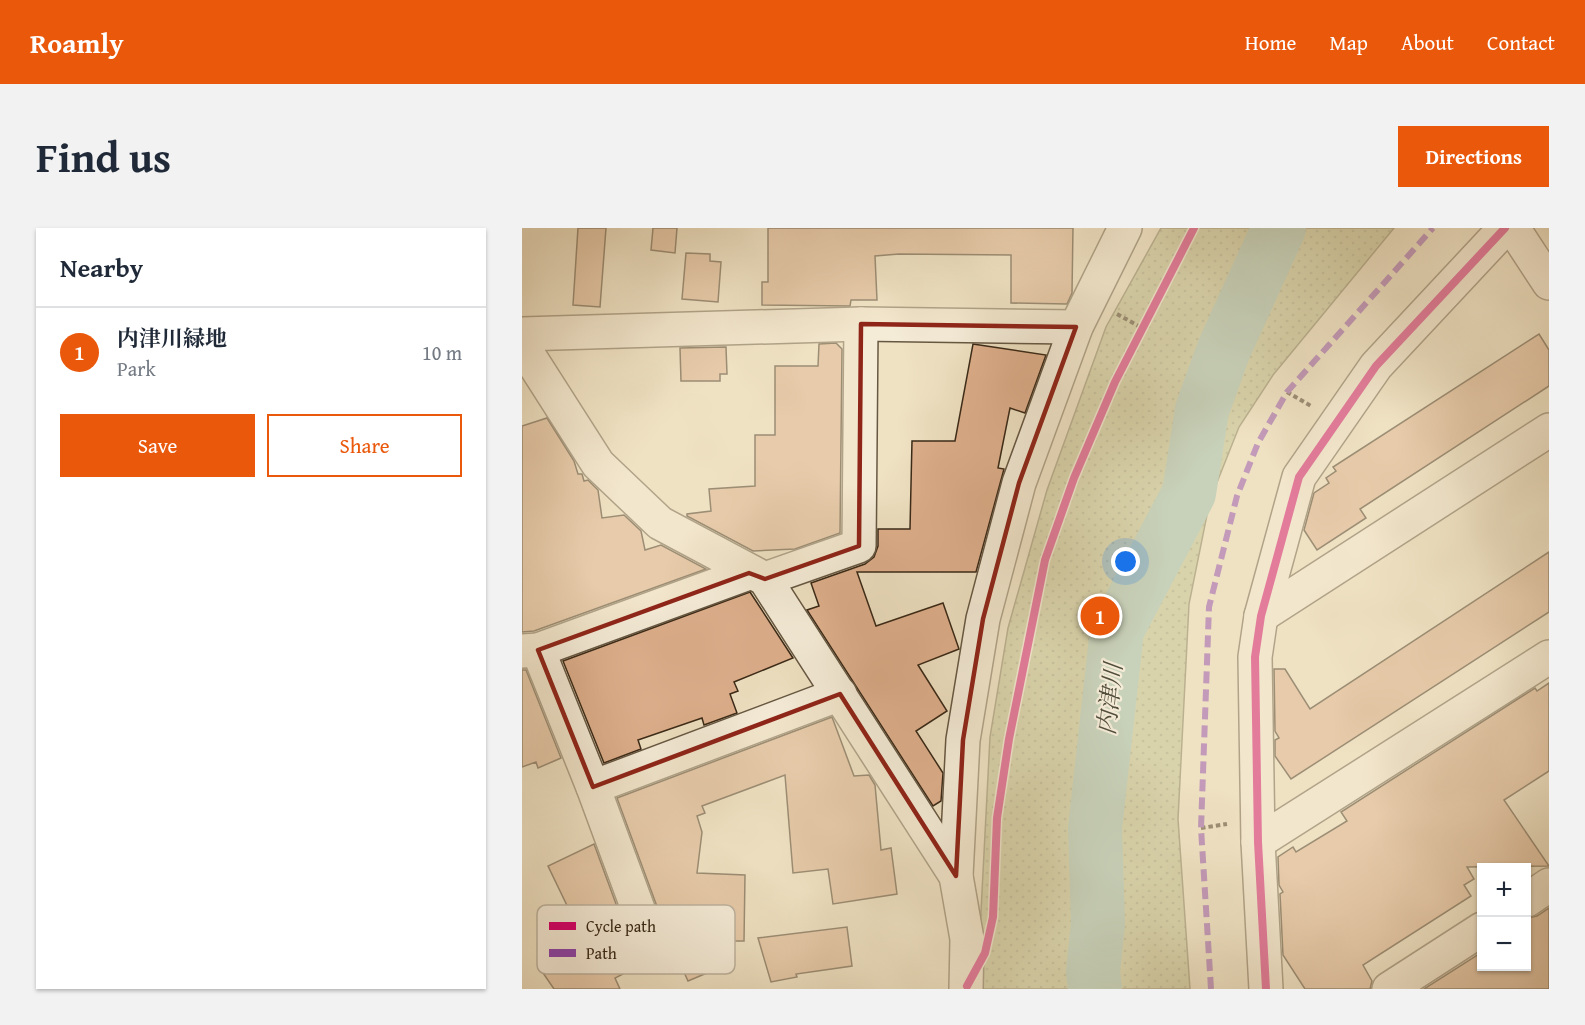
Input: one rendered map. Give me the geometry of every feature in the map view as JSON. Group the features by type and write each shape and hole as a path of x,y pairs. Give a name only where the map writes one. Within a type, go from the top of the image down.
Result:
{"street":[{"path":"966,989 967,939 956,876 963,740 983,619 1019,483 1076,327 1125,228"},
{"path":"1266,989 1258,842 1255,657 1261,616 1299,477 1376,366 1504,228"},
{"path":"1513,228 1549,283"},
{"path":"522,334 861,324 1076,327"},
{"path":"637,905 593,787 530,651 757,576 859,546 861,324"},
{"path":"522,345 598,464 660,523 757,576 840,694 956,876"},
{"path":"1261,616 1549,430"},
{"path":"1258,842 1549,657"},
{"path":"593,787 840,694"},
{"path":"1531,897 1549,885"},
{"path":"1389,989 1477,932"}],"path":[{"path":"993,906 997,818 1009,739 1046,560 1074,478 1115,382 1194,228"}],"highlighted area":[{"path":"861,324 1076,327 1019,483 983,619 963,740 956,876 840,694 593,787 538,650 749,573 765,579 859,546"}],"green space":[{"path":"1161,228 1394,228 1273,375 1239,427 1210,500 1189,604 1178,819 1190,989 977,989 990,737 1008,628 1047,490 1106,327"}],"building":[{"path":"578,228 606,228 600,307 573,305"},
{"path":"653,228 677,228 675,253 651,250"},
{"path":"768,228 1073,228 1072,293 1067,304 1011,303 1011,255 899,254 875,256 877,300 851,300 850,306 762,305 762,282 768,282"},
{"path":"686,253 710,254 710,261 721,262 718,302 682,299"},
{"path":"1539,334 1549,350 1549,386 1360,509 1366,518 1317,550 1304,530 1314,493 1329,483 1326,478 1336,471 1333,467"},
{"path":"836,343 842,349 840,533 795,549 753,551 687,516 687,514 711,511 709,489 755,486 755,435 775,435 775,366 818,366 819,344"},
{"path":"973,344 1046,355 1025,413 1010,408 998,468 1004,469 976,572 857,572 876,626 943,603 959,649 918,665 947,711 916,731 943,773 941,801 933,806 807,610 819,606 811,583 865,564 874,557 878,546 878,529 910,529 912,441 955,441"},
{"path":"726,347 727,374 720,374 720,381 681,381 680,348"},
{"path":"547,418 574,461 578,474 582,474 584,481 588,480 598,490 602,518 624,515 641,531 645,550 661,545 706,569 534,631 522,632 522,426"},
{"path":"1549,552 1549,612 1291,779 1275,756 1275,740 1279,738 1275,731 1274,669 1285,669 1310,709"},
{"path":"750,592 793,658 734,682 738,691 730,694 737,713 704,725 702,718 638,740 641,749 604,763 563,661"},
{"path":"522,670 526,670 561,758 538,768 536,762 522,767"},
{"path":"1549,683 1549,771 1504,800 1549,866 1531,866 1531,863 1477,863 1477,867 1467,867 1474,879 1464,885 1471,896 1363,965 1372,981 1370,989 1305,989 1283,955 1280,894 1283,892 1279,885 1278,857 1293,847 1296,852 1347,821 1341,812 1535,688 1537,691"},
{"path":"832,717 854,776 869,775 875,785 881,850 891,848 897,894 833,904 828,869 793,873 785,775 702,806 705,813 697,816 702,832 697,873 745,875 744,941 735,941 735,905 656,905 617,798"},
{"path":"594,844 616,905 567,905 548,866"},
{"path":"1549,908 1549,989 1424,989 1477,955 1477,971 1531,971 1531,917"},
{"path":"847,927 852,966 796,974 797,977 771,982 758,938"},
{"path":"544,974 623,974 615,978 620,989 554,989"},
{"path":"685,974 705,974 688,981"}],"waterway":[{"name":"内津川","path":"1095,989 1093,972 1098,923 1095,828 1117,630 1189,493 1202,410 1224,349 1279,228"}],"marked path":[{"path":"1211,989 1201,828 1209,607 1237,496 1258,443 1287,392 1433,228"}],"cycle path":[{"path":"967,986 985,953 993,917 997,818 1009,739 1045,560 1074,478 1115,382 1194,228"},
{"path":"1266,989 1258,842 1255,657 1261,616 1299,477 1376,366 1505,228"}],"place":[{"name":"内津川緑地","path":"1100,616"}]}
